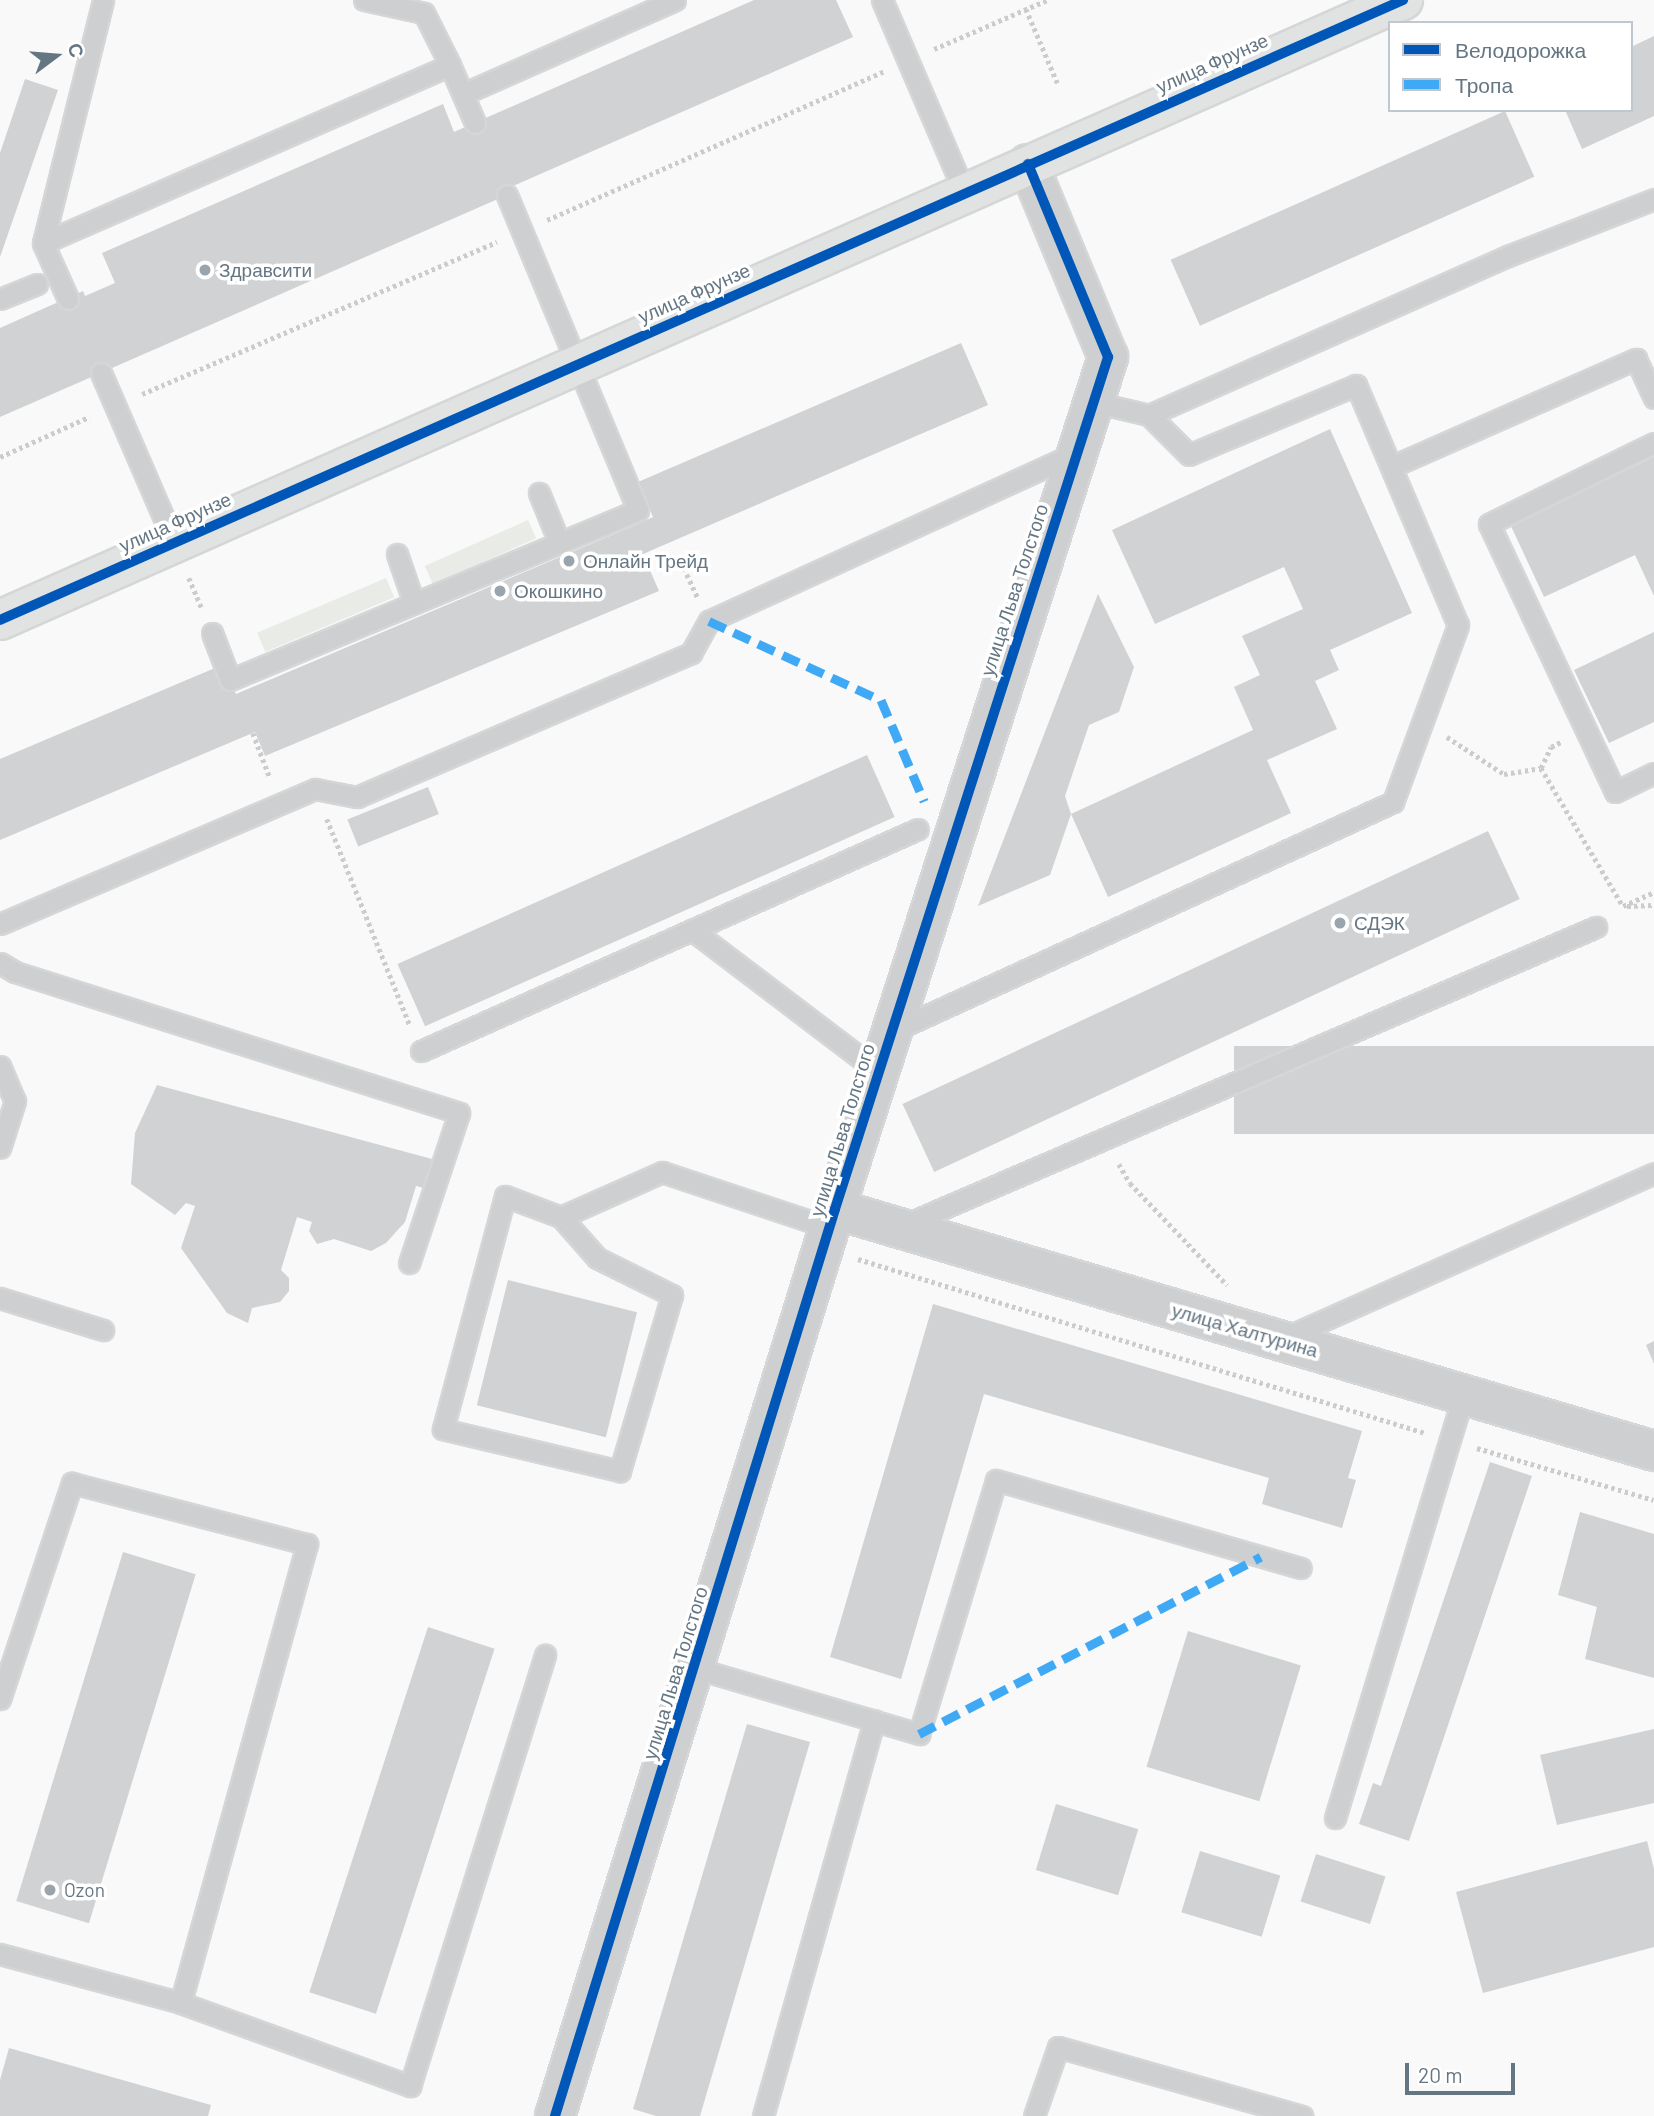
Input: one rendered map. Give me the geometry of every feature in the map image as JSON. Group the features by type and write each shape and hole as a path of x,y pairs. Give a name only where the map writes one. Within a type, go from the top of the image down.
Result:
{"street":[{"name":"улица Фрунзе","path":"0,620 964,191 1403,0"},
{"name":"улица Льва Толстого","path":"555,2116 829,1229 1108,357 1028,164"},
{"name":"улица Халтурина","path":"829,1229 898,1227 1654,1451"}],"lane":[{"path":"68,299 43,243 103,0"},
{"path":"365,0 424,13 475,123"},
{"path":"463,94 675,0"},
{"path":"882,0 964,191"},
{"path":"43,243 450,65"},
{"path":"212,633 230,680 638,510 507,195"},
{"path":"1149,415 1508,256 1654,199"},
{"path":"0,299 37,284"},
{"path":"1394,466 1636,359 1654,398"},
{"path":"101,373 174,542"},
{"path":"891,1032 1393,803 1458,625 1394,466 1356,385 1189,455 1149,415 1094,402"},
{"path":"1654,443 1489,524 1615,792 1654,773"},
{"path":"0,924 315,789 357,797 691,653 709,621 1077,453"},
{"path":"539,493 559,542"},
{"path":"397,554 414,603"},
{"path":"421,1051 918,828"},
{"path":"898,1227 1596,927"},
{"path":"692,930 879,1072"},
{"path":"0,963 15,972 458,1113 409,1263"},
{"path":"0,1066 15,1101 0,1148"},
{"path":"561,1217 597,1258 671,1295 620,1471 443,1429 505,1196 561,1217 662,1172 829,1229"},
{"path":"1280,1340 1654,1173"},
{"path":"0,1298 103,1331"},
{"path":"1335,1818 1464,1394"},
{"path":"695,1668 919,1734 996,1480 1301,1569"},
{"path":"0,1699 72,1483 307,1544 181,2003"},
{"path":"0,1954 181,2003 410,2086 545,1656"},
{"path":"763,2116 874,1720"},
{"path":"1034,2116 1058,2047 1302,2116"}],"path":[{"path":"0,457 1047,0"},
{"path":"1026,9 1058,84"},
{"path":"174,542 212,633"},
{"path":"1423,721 1503,774 1541,768 1623,905"},
{"path":"253,733 280,804"},
{"path":"315,789 421,1051"},
{"path":"1623,905 1654,892"},
{"path":"1623,905 1654,905"},
{"path":"1105,1138 1130,1183 1233,1291"},
{"path":"829,1229 1450,1440 1654,1500"}],"shaded area":[{"path":"528,520 536,538 433,584 425,566"},
{"path":"386,578 394,597 265,652 257,633"}],"building":[{"path":"754,0 836,0 853,37 513,186 516,191 0,417 0,328 83,291 85,296 115,283 102,253 443,104 454,132"},
{"path":"1654,36 1654,116 1582,149 1566,112 1633,112 1633,46"},
{"path":"25,79 58,90 0,257 0,153"},
{"path":"1505,112 1534,177 1200,326 1171,260"},
{"path":"961,343 988,405 643,554 659,591 265,756 255,732 0,840 0,759 222,665 236,694 631,527 653,517 638,482"},
{"path":"1330,429 1412,613 1330,650 1339,670 1315,681 1337,729 1267,760 1291,813 1108,897 1071,814 1253,730 1234,687 1260,675 1242,636 1303,609 1284,567 1155,624 1112,530"},
{"path":"1654,457 1654,596 1635,555 1544,597 1510,524"},
{"path":"1098,594 1134,667 1119,712 1089,725 1065,796 1071,814 1050,875 978,906"},
{"path":"1654,632 1654,722 1609,743 1574,670"},
{"path":"867,755 895,817 425,1026 397,964"},
{"path":"428,787 439,814 358,846 347,820"},
{"path":"1488,831 1520,899 934,1172 903,1104"},
{"path":"1234,1046 1654,1046 1654,1134 1234,1134"},
{"path":"157,1085 432,1159 424,1188 416,1186 405,1222 386,1243 371,1251 334,1239 317,1244 309,1231 312,1222 297,1217 281,1270 289,1278 289,1291 280,1302 252,1308 248,1323 227,1313 181,1248 195,1206 186,1203 175,1215 131,1184 135,1133"},
{"path":"508,1280 637,1312 606,1437 477,1405"},
{"path":"933,1304 1362,1431 1348,1478 1356,1480 1342,1528 1262,1504 1269,1478 984,1394 901,1679 830,1657"},
{"path":"1654,1341 1654,1364 1646,1345"},
{"path":"1490,1462 1532,1476 1409,1841 1359,1824 1373,1783 1381,1786"},
{"path":"1580,1512 1654,1534 1654,1678 1585,1659 1597,1607 1558,1595"},
{"path":"123,1552 196,1574 89,1923 16,1901"},
{"path":"428,1627 495,1649 376,2014 309,1992"},
{"path":"1188,1631 1301,1665 1259,1801 1146,1767"},
{"path":"747,1724 810,1742 700,2116 656,2116 633,2109"},
{"path":"1654,1729 1654,1803 1557,1825 1540,1755"},
{"path":"1056,1804 1138,1829 1118,1895 1036,1870"},
{"path":"1647,1841 1654,1869 1654,1947 1483,1993 1456,1892"},
{"path":"1200,1851 1280,1876 1262,1937 1181,1912"},
{"path":"1316,1854 1385,1877 1370,1924 1301,1902"},
{"path":"9,2048 211,2105 208,2116 0,2116 0,2080"}],"marked path":[{"path":"709,621 881,700 924,801"},
{"path":"919,1734 1261,1557"}],"cycle path":[{"path":"0,620 1403,0"},
{"path":"555,2116 835,1209 1108,357 1028,164"}],"place":[{"name":"Здравсити","path":"205,270"},
{"name":"Онлайн Трейд","path":"569,561"},
{"name":"Окошкино","path":"500,591"},
{"name":"СДЭК","path":"1340,923"},
{"name":"Ozon","path":"50,1890"}]}
